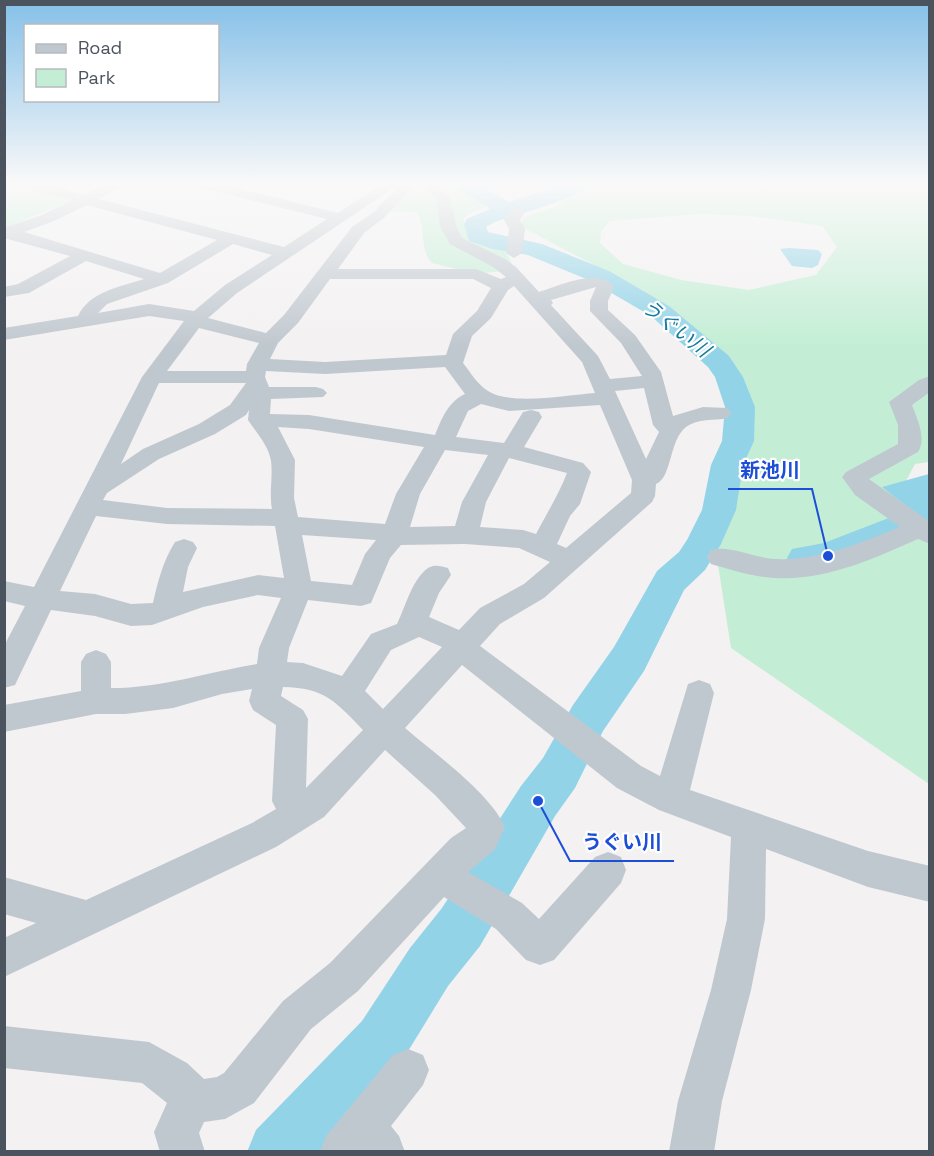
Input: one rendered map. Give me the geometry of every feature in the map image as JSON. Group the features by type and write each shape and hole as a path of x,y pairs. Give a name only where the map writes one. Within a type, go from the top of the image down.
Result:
{"street":[{"path":"29,239 162,279"},
{"path":"85,320 90,310 101,300 162,279 230,239 285,253"},
{"path":"4,676 152,377 179,338 196,319 231,289 307,239"},
{"path":"92,498 107,484 152,454 207,429 238,410 257,379 270,340 291,319 351,239"},
{"path":"455,239 499,263 509,283"},
{"path":"515,246 516,239"},
{"path":"4,292 23,289 84,256"},
{"path":"4,958 264,835 312,806 490,616 534,591 643,496 644,480 591,360 540,305 509,283 476,274 320,281"},
{"path":"320,281 346,288"},
{"path":"453,363 463,334 484,314 509,283"},
{"path":"540,305 544,303 540,297 601,285 599,311 627,339 651,372 664,425 669,429"},
{"path":"23,289 14,332 149,310 196,319 270,340"},
{"path":"152,377 257,379 325,368 438,360 453,363 472,389 482,397 509,405 606,392 653,381"},
{"path":"257,379 316,393"},
{"path":"257,379 259,420 267,428 283,460 282,498 299,588 274,648 264,702 292,719 289,801 296,816"},
{"path":"925,531 864,489 854,477 910,447 909,425 900,402 908,400 912,394 930,382"},
{"path":"4,591 42,599 95,605 131,615 152,614 200,597 258,585 361,596 378,554 394,536 408,494 441,442 455,411 467,402 482,397"},
{"path":"644,480 652,477 669,429 685,417 703,413 720,413"},
{"path":"465,535 474,502 506,450 531,417"},
{"path":"259,420 309,422 506,450 575,468 579,472 568,504 560,511 542,547"},
{"path":"92,498 166,516 287,521 378,531 394,536 465,535 523,539 570,561"},
{"path":"720,557 739,563 778,569 804,569 847,559 925,531"},
{"path":"165,609 175,567 184,548"},
{"path":"347,693 381,642 408,632 414,623 427,589 438,575"},
{"path":"414,623 463,646 554,721 629,777 671,798 868,869 930,884"},
{"path":"96,662 96,701"},
{"path":"4,719 96,701 125,701 173,695 222,682 271,674 303,675 341,688 347,693 384,730 447,784 485,832 464,850 344,977 297,1015 239,1088 225,1097 207,1101 193,1098 172,1078 149,1063 4,1047"},
{"path":"671,798 699,693"},
{"path":"692,1152 700,1101 731,990 746,919 749,826"},
{"path":"458,886 509,916 540,946 608,870"},
{"path":"4,895 87,919"},
{"path":"363,1143 408,1070"},
{"path":"183,1152 176,1132 193,1098"}],"green space":[{"path":"424,239 495,239 505,250 513,267 504,271 483,273 462,270 432,263 426,252"},
{"path":"545,239 600,239 600,243 623,264 681,280 749,290 816,275 837,247 831,239 929,239 929,462 915,464 899,494 929,535 929,784 731,648 714,539 744,451 744,392 701,338 648,297 617,277"}],"water":[{"path":"780,249 818,250 822,254 818,265 812,268 792,266"},
{"path":"929,474 929,524 882,487"}],"waterway":[{"name":"うぐい川","path":"278,1152 382,1041 429,967 461,927 538,801 559,773 588,718 629,659 670,581 692,561 703,544 719,510 727,465 738,441 740,407 729,377 719,362 660,311 600,276 534,249 485,239"},
{"path":"805,558 828,556 930,514"}],"place":[{"name":"新池川","path":"828,556"},
{"name":"うぐい川","path":"538,801"}]}
